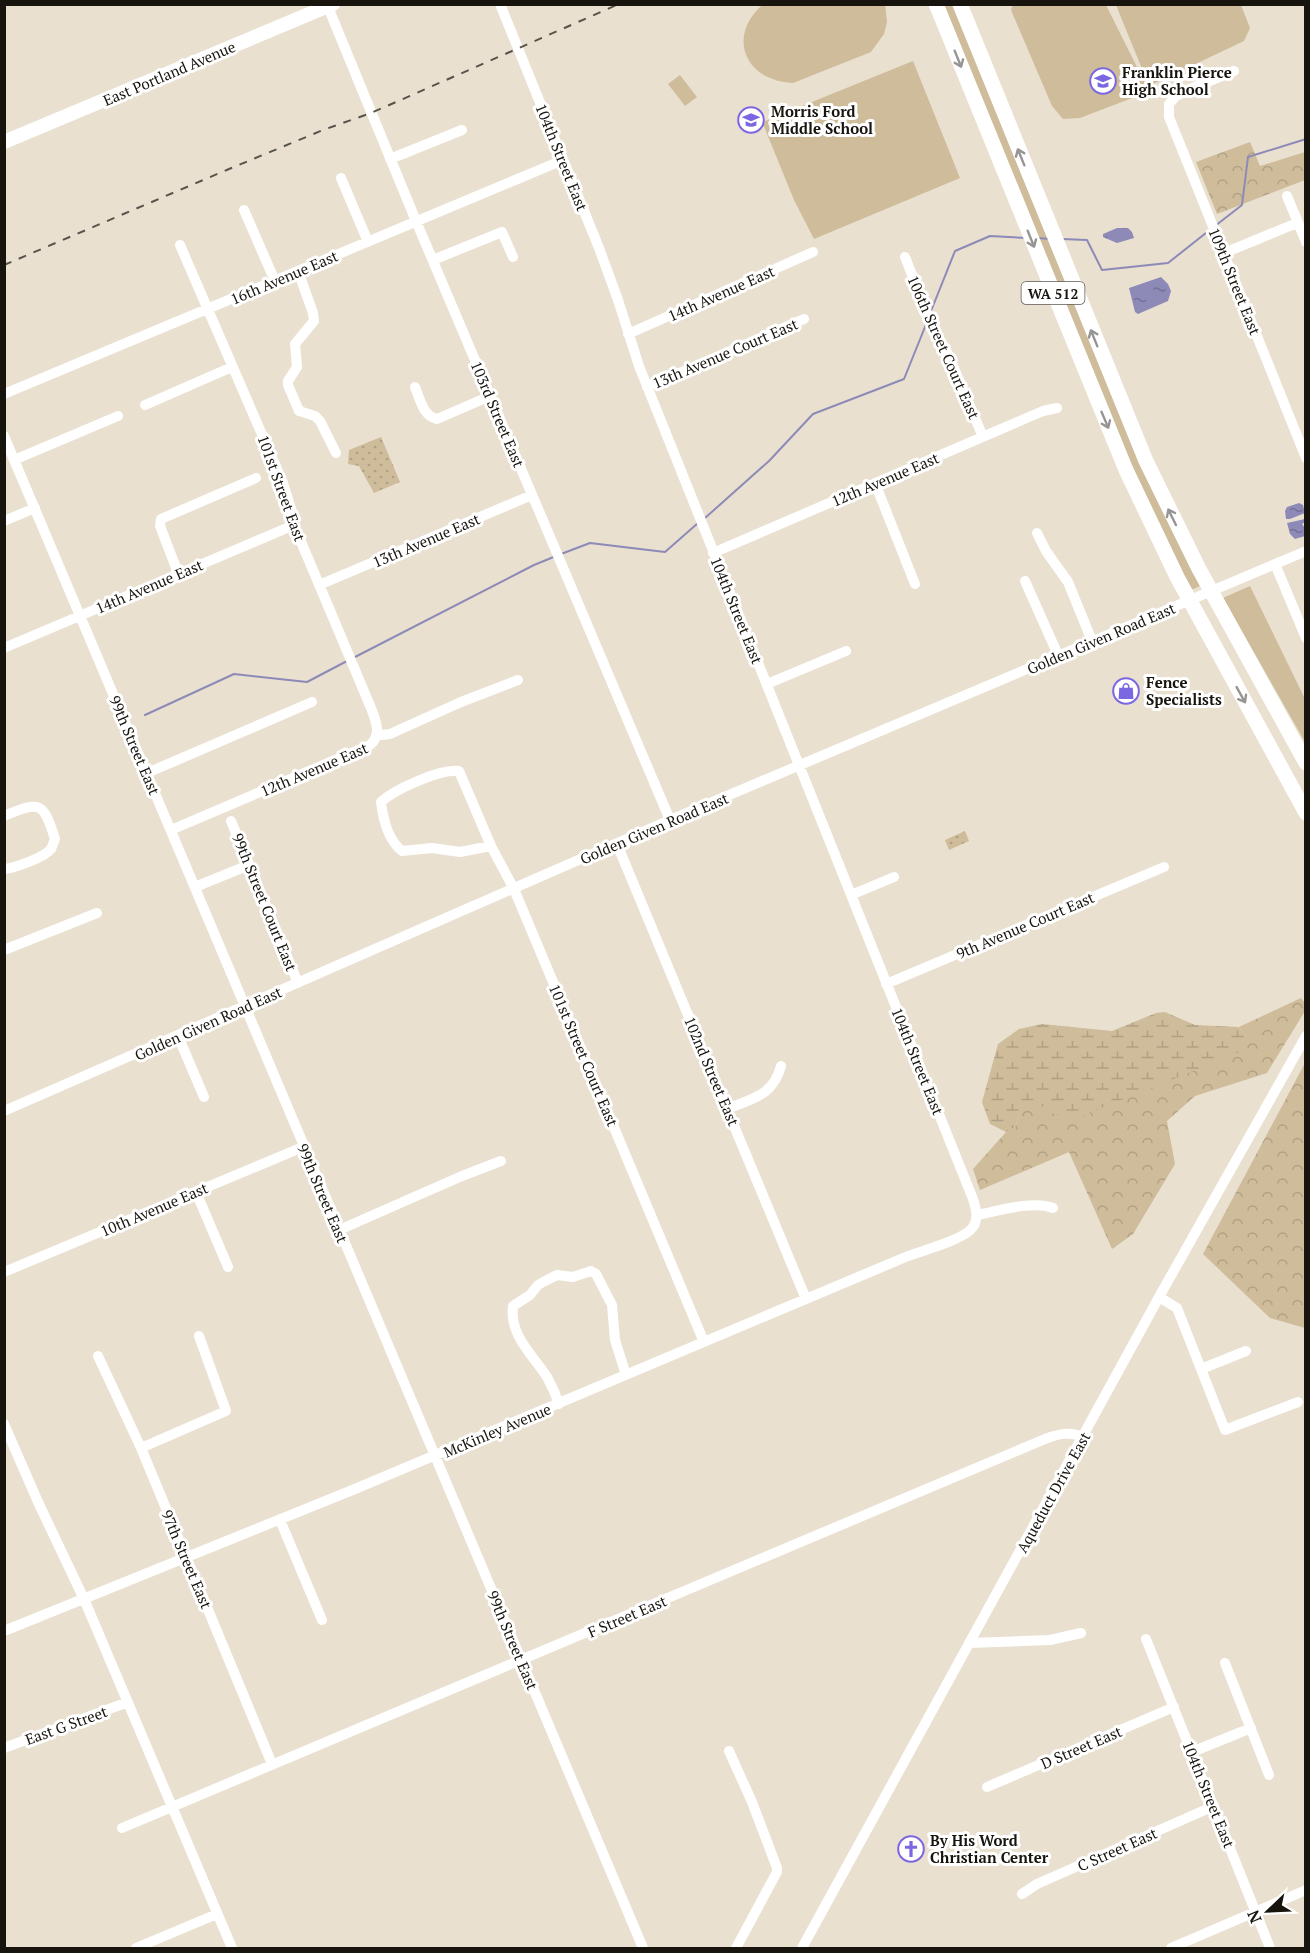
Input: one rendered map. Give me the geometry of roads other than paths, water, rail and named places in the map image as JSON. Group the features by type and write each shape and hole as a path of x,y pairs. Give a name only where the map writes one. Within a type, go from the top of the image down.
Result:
{"highway":[{"name":"WA 512","path":"936,4 1122,461 1203,626 1305,813"},
{"name":"WA 512","path":"960,4 1112,383 1160,491 1224,617 1305,763"}],"main road":[{"name":"East Portland Avenue","path":"4,142 331,6"}],"street":[{"name":"104th Street East","path":"500,4 618,300 647,387 973,1199 977,1215"},
{"name":"103rd Street East","path":"331,6 390,159 670,820"},
{"name":"109th Street East","path":"1234,71 1176,96 1169,104 1168,117 1305,458"},
{"path":"390,159 462,130"},
{"name":"16th Avenue East","path":"4,394 563,160"},
{"path":"341,178 368,242"},
{"path":"1287,196 1305,242"},
{"path":"244,210 275,281"},
{"path":"1224,253 1297,223"},
{"path":"433,260 502,232 513,257"},
{"name":"101st Street East","path":"180,245 283,483 294,525 371,708 378,733"},
{"name":"14th Avenue East","path":"628,334 813,252"},
{"name":"106th Street Court East","path":"905,257 933,328 948,354 983,437"},
{"path":"298,271 314,313 314,321 295,344 297,366 288,385 299,411 315,416 320,421 336,453"},
{"name":"13th Avenue Court East","path":"647,387 804,319"},
{"path":"145,405 232,368"},
{"path":"415,387 425,411 437,419 490,396"},
{"name":"12th Avenue East","path":"713,553 1046,410 1057,408"},
{"path":"14,460 118,416"},
{"name":"99th Street East","path":"4,436 643,1948"},
{"path":"178,573 160,526 161,519 256,478"},
{"path":"875,483 915,584"},
{"name":"13th Avenue East","path":"319,585 532,495"},
{"path":"4,521 35,508"},
{"name":"14th Avenue East","path":"4,648 294,525"},
{"path":"1037,533 1046,551 1068,582 1092,641"},
{"name":"Golden Given Road East","path":"4,1111 670,820 1305,551"},
{"path":"1275,564 1305,638"},
{"path":"1026,581 1058,655"},
{"path":"767,684 846,651"},
{"name":"12th Avenue East","path":"171,830 370,745 378,733 390,734 461,702 518,680"},
{"path":"147,773 312,702"},
{"name":"101st Street Court East","path":"491,846 460,852 432,848 402,851 394,843 390,834 381,802 389,795 444,771 459,771 491,846 514,889 704,1342"},
{"path":"4,816 34,805 39,807 45,813 55,839 44,854 4,869"},
{"name":"99th Street Court East","path":"231,821 298,984"},
{"name":"102nd Street East","path":"617,844 806,1299"},
{"path":"195,887 249,865"},
{"name":"9th Avenue Court East","path":"886,984 1164,867"},
{"path":"851,895 894,877"},
{"path":"4,950 97,913"},
{"path":"178,1036 204,1096"},
{"name":"Aqueduct Drive East","path":"802,1948 1305,1036"},
{"path":"728,1109 767,1091 775,1084 781,1066"},
{"name":"10th Avenue East","path":"4,1272 303,1147"},
{"path":"339,1230 501,1161"},
{"path":"196,1192 228,1267"},
{"path":"977,1215 1028,1206 1045,1205 1053,1209"},
{"name":"McKinley Avenue","path":"4,1631 280,1520 908,1256 964,1235 974,1226 977,1215"},
{"path":"559,1404 548,1378 522,1345 513,1321 513,1305 530,1295 538,1285 557,1275 573,1276 591,1271 596,1274 612,1305 615,1340 626,1375"},
{"path":"1159,1297 1177,1308 1225,1430 1298,1402"},
{"path":"141,1448 226,1412 199,1336"},
{"path":"1201,1369 1246,1351"},
{"name":"97th Street East","path":"98,1356 141,1448 272,1764"},
{"path":"4,1424 84,1599 232,1947"},
{"name":"F Street East","path":"122,1828 1045,1439 1068,1433 1083,1437"},
{"path":"280,1520 322,1620"},
{"path":"969,1643 1050,1640 1081,1633"},
{"name":"104th Street East","path":"1146,1639 1270,1948"},
{"path":"1225,1663 1269,1774"},
{"name":"East G Street","path":"4,1748 128,1702"},
{"name":"D Street East","path":"987,1787 1174,1707"},
{"path":"1192,1752 1251,1728"},
{"path":"729,1751 752,1802 777,1868 777,1872 736,1948"},
{"name":"C Street East","path":"1022,1894 1037,1884 1214,1806"},
{"path":"1171,1948 1305,1890"},
{"path":"136,1948 217,1914"}],"water":[{"path":"1117,228 1128,228 1134,238 1117,243 1103,237 1103,234"},
{"path":"1161,277 1171,291 1168,301 1138,314 1135,312 1129,288"},
{"path":"1299,503 1303,505 1305,513 1286,519 1287,507"},
{"path":"1305,519 1302,524 1305,528 1305,536 1295,539 1290,534 1287,523"}],"waterway":[{"path":"1215,226 1242,205 1248,157 1306,139"},
{"path":"1062,239 1087,240 1102,270 1168,263 1211,229"},
{"path":"931,311 955,251 990,236 1026,238"},
{"path":"1038,238 1050,239"},
{"path":"705,518 769,461 813,414 904,379 927,322"},
{"path":"561,554 590,543 665,552 698,523"},
{"path":"355,657 534,565 556,556"},
{"path":"145,715 234,674 307,682 347,661"}],"railway":[{"path":"4,265 323,130 371,113 619,4"}],"place":[{"name":"Franklin Pierce High School","path":"1103,81"},
{"name":"Morris Ford Middle School","path":"751,120"},
{"name":"Fence Specialists","path":"1126,691"},
{"name":"By His Word Christian Center","path":"911,1849"}]}
